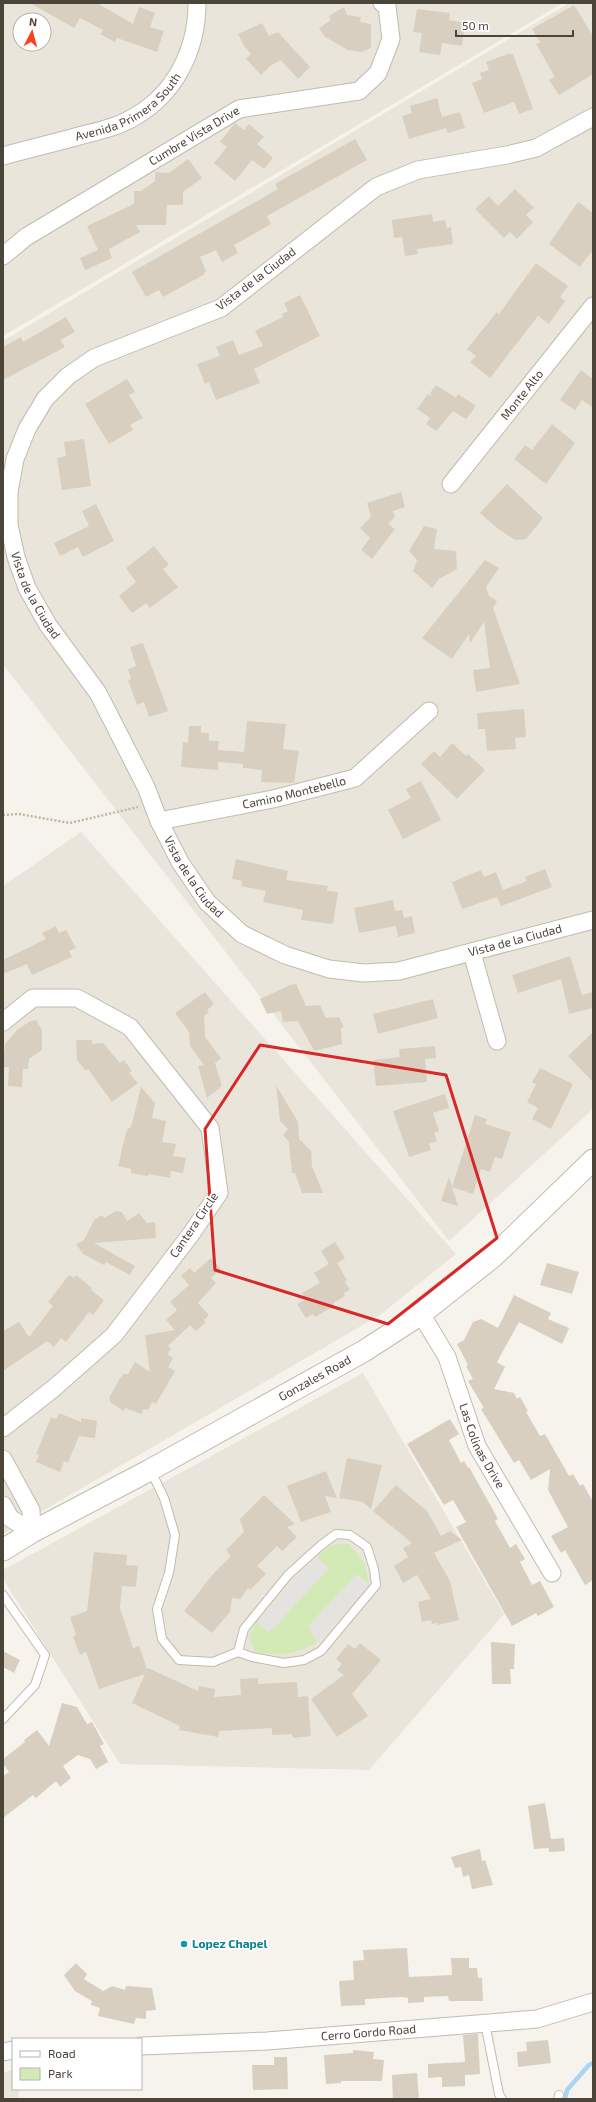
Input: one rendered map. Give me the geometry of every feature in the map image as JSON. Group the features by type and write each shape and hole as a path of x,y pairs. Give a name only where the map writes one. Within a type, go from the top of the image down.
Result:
{"street":[{"name":"Avenida Primera South","path":"3,156 119,125 146,110 168,88 183,67 192,43 197,3"},
{"name":"Cumbre Vista Drive","path":"3,256 26,237 239,109 359,91 378,73 391,39 387,6 382,3"},
{"name":"Vista de la Ciudad","path":"593,118 536,148 507,156 418,170 376,188 221,308 94,358 68,376 45,399 27,429 15,459 9,492 9,524 16,557 27,588 48,625 98,693 146,787 159,821 180,862 207,902 242,934 285,955 329,969 364,973 399,971 472,954 593,920"},
{"name":"Monte Alto","path":"451,484 593,306"},
{"name":"Camino Montebello","path":"159,821 273,799 356,778 429,711"},
{"path":"472,954 497,1041"},
{"name":"Cantera Circle","path":"3,1022 33,998 77,998 130,1027 210,1128 219,1193 191,1234 114,1334 54,1388 3,1428"},
{"name":"Gonzales Road","path":"3,1550 32,1532 150,1470 364,1351 421,1314 494,1256 593,1160"},
{"name":"Las Colinas Drive","path":"421,1314 447,1357 477,1446 552,1573"},
{"path":"3,1459 31,1510 32,1532"},
{"path":"3,1505 10,1518 32,1532"},
{"name":"Cerro Gordo Road","path":"142,2046 267,2040 537,2019 593,2002"}],"lane":[{"path":"150,1470 164,1498 175,1535 169,1574 157,1609 162,1639 179,1660 213,1662 238,1652 252,1657 284,1663 304,1660 321,1651 376,1585 374,1569 367,1547 350,1535 336,1534 320,1546 288,1575 244,1629 238,1652"},
{"path":"3,1595 45,1655 35,1685 3,1719"},
{"path":"486,2023 499,2094 502,2099"}],"path":[{"path":"3,815 19,814 70,823 152,804"}],"highlighted area":[{"path":"260,1045 446,1075 497,1238 388,1324 215,1270 205,1129"}],"shaded area":[{"path":"3,3 563,3 3,336"},
{"path":"569,3 593,3 593,1109 449,1241 3,664 3,341"},
{"path":"81,832 456,1254 380,1315 3,1534 3,886"},
{"path":"363,1373 504,1614 369,1770 120,1764 3,1579 3,1570"},
{"path":"317,1557 329,1568 269,1633 257,1622"},
{"path":"357,1574 370,1586 317,1642 308,1626"},
{"path":"12,2069 12,2090 19,2090 18,2099 3,2099 3,2073"}],"green space":[{"path":"341,1544 349,1544 364,1562 370,1586 357,1574 308,1626 317,1642 303,1650 295,1652 271,1654 255,1652 249,1637 257,1622 269,1633 329,1568 317,1557 328,1548"}],"building":[{"path":"30,3 97,3 133,24 139,7 155,13 150,27 164,31 157,52 117,38 115,42 100,34 103,30 80,18 74,28 52,16 52,12 46,12"},
{"path":"574,5 593,36 593,74 559,95 549,80 555,77 536,44 540,42 532,29"},
{"path":"344,7 347,15 361,17 360,22 371,24 371,48 361,52 348,50 325,37 319,28 331,20 329,16"},
{"path":"417,9 450,13 449,20 465,23 462,46 442,43 440,55 419,52 422,33 413,32"},
{"path":"262,23 269,36 278,32 310,67 298,79 281,60 270,66 261,75 246,59 251,54 244,46 238,34"},
{"path":"508,54 513,54 533,109 519,114 514,102 484,113 472,83 482,79 480,73 489,70 486,62"},
{"path":"437,98 442,117 460,112 465,128 448,133 446,128 409,139 402,116 412,113 410,106"},
{"path":"235,123 244,130 249,124 264,137 257,144 273,158 264,169 252,160 235,181 214,163 227,147 220,142"},
{"path":"355,139 367,160 267,216 271,224 234,245 238,253 222,262 216,250 200,257 206,271 204,273 205,274 163,297 159,290 146,297 132,272 278,189 275,184"},
{"path":"188,159 202,178 183,192 183,205 167,205 166,225 136,225 140,232 109,249 112,258 85,270 80,258 98,250 87,226 134,204 134,191 141,191 155,181 155,172 169,173"},
{"path":"515,189 534,208 526,215 533,222 517,239 510,232 504,238 475,209 489,196 498,206"},
{"path":"578,202 593,213 593,250 580,267 549,244"},
{"path":"432,214 433,222 445,220 447,228 451,227 453,244 417,249 418,254 405,256 402,237 394,238 392,220"},
{"path":"536,263 568,286 560,297 565,301 549,324 538,316 490,378 470,362 476,356 467,349 497,312 499,314"},
{"path":"300,295 320,336 254,369 260,383 216,400 209,382 205,384 197,364 220,356 216,347 233,340 239,355 263,346 255,331 283,317 282,314 288,311 284,303"},
{"path":"66,317 75,332 60,340 65,347 3,380 3,347 21,337 23,342"},
{"path":"581,370 593,379 593,408 582,400 575,410 560,400"},
{"path":"127,379 135,392 129,395 143,418 130,425 133,430 109,444 85,404"},
{"path":"436,385 456,398 458,394 476,406 466,419 453,411 436,431 426,424 430,418 417,409 428,394 432,397 430,393"},
{"path":"552,424 575,443 546,484 514,459 525,445 532,450"},
{"path":"84,439 91,486 62,490 57,458 66,456 64,442"},
{"path":"507,484 543,518 526,539 515,540 497,528 480,513"},
{"path":"401,492 405,507 393,511 395,517 388,524 395,529 372,559 361,550 370,538 360,528 371,517 367,503"},
{"path":"96,504 114,541 83,557 78,547 60,556 54,543 89,526 82,511"},
{"path":"424,526 437,529 434,549 456,551 457,569 439,579 432,588 413,571 417,560 409,551"},
{"path":"154,546 169,565 163,569 178,587 150,608 146,603 132,613 119,596 136,582 126,568"},
{"path":"485,560 499,568 486,587 489,596 497,601 493,608 520,684 476,692 473,670 490,668 484,622 470,643 469,634 452,659 422,638"},
{"path":"143,643 168,711 149,717 144,702 137,705 128,680 131,679 128,669 136,666 130,647"},
{"path":"524,709 526,737 515,738 516,749 487,751 485,729 478,729 477,713"},
{"path":"247,721 286,724 283,749 299,751 294,783 261,782 262,770 243,768 243,764 218,762 218,770 181,767 183,742 188,743 189,726 201,726 201,733 209,733 209,741 219,741 218,750 244,752"},
{"path":"452,743 466,756 468,754 485,770 457,799 421,764 434,751 440,757"},
{"path":"421,781 441,820 403,839 388,810 411,798 406,789"},
{"path":"236,859 288,871 286,880 328,886 327,891 338,892 333,924 301,920 303,910 263,902 266,891 241,886 242,881 232,879"},
{"path":"545,869 552,887 501,906 497,897 462,909 452,882 481,870 484,877 496,872 503,890 527,881 525,877"},
{"path":"393,900 395,911 402,910 404,918 412,916 415,933 398,937 396,926 359,933 354,908"},
{"path":"56,926 59,933 66,930 76,948 69,951 72,957 32,975 27,964 3,974 3,960 46,939 42,933"},
{"path":"570,956 582,995 593,992 593,1008 569,1014 561,979 518,993 512,975"},
{"path":"296,984 306,1006 320,1005 326,1018 339,1017 344,1027 341,1028 342,1044 314,1051 298,1021 283,1022 281,1011 267,1014 260,999 290,985"},
{"path":"205,992 214,1004 207,1010 209,1012 204,1016 205,1037 221,1058 215,1063 222,1086 207,1098 198,1066 204,1065 190,1046 189,1032 175,1013"},
{"path":"433,999 438,1018 378,1034 373,1014"},
{"path":"36,1020 42,1030 42,1050 29,1059 28,1069 23,1069 22,1087 8,1086 9,1067 3,1067 5,1044 18,1029 29,1022"},
{"path":"593,1032 593,1082 568,1056"},
{"path":"76,1040 92,1040 92,1044 103,1043 120,1063 124,1060 132,1071 129,1073 138,1083 112,1102 88,1069 86,1071 77,1060"},
{"path":"435,1046 436,1058 425,1059 427,1082 376,1086 373,1060 400,1057 399,1049"},
{"path":"540,1068 573,1084 551,1129 532,1119 538,1108 527,1102 536,1084 532,1082"},
{"path":"276,1085 298,1122 299,1139 311,1151 312,1166 323,1193 302,1193 295,1173 292,1173 289,1142 283,1135 288,1129 280,1121"},
{"path":"141,1087 155,1103 152,1118 166,1121 162,1142 176,1144 173,1156 186,1158 183,1173 171,1171 170,1178 149,1174 148,1176 131,1173 131,1169 118,1166 127,1129 131,1127"},
{"path":"445,1094 449,1108 433,1113 439,1131 434,1133 437,1141 429,1144 431,1150 409,1157 393,1111"},
{"path":"475,1115 487,1119 485,1124 511,1132 502,1159 495,1157 490,1172 481,1169 473,1194 452,1187"},
{"path":"449,1177 458,1206 441,1201"},
{"path":"116,1211 122,1212 127,1221 139,1213 147,1223 155,1222 156,1238 94,1243 135,1266 130,1275 106,1262 104,1265 83,1254 76,1244 84,1240 94,1220 102,1215 104,1218"},
{"path":"335,1242 345,1258 337,1263 347,1280 345,1282 350,1290 344,1293 345,1296 333,1303 334,1306 315,1317 313,1314 306,1318 297,1304 306,1299 302,1293 320,1283 314,1273 329,1264 321,1251"},
{"path":"211,1258 221,1269 211,1278 216,1283 198,1303 209,1315 204,1320 206,1322 196,1331 190,1325 168,1346 171,1349 167,1354 173,1358 168,1367 175,1371 156,1404 152,1402 148,1410 144,1409 141,1414 125,1408 124,1411 111,1403 109,1398 120,1378 124,1374 128,1374 135,1362 150,1372 145,1335 175,1330 166,1320 177,1310 170,1302 189,1285 181,1276 190,1268 194,1273"},
{"path":"547,1263 579,1272 572,1294 540,1285"},
{"path":"69,1275 74,1278 76,1275 104,1300 93,1315 89,1312 66,1342 61,1338 54,1347 47,1341 3,1371 3,1331 19,1322 29,1337 53,1306 48,1302"},
{"path":"514,1295 551,1313 548,1319 569,1328 562,1344 519,1322 497,1362 505,1367 494,1389 514,1393 517,1399 520,1397 528,1411 526,1412 540,1436 545,1434 569,1476 573,1474 580,1486 583,1484 593,1502 593,1580 585,1585 565,1550 561,1553 551,1536 568,1527 548,1490 550,1469 531,1480 519,1460 514,1463 481,1409 484,1408 468,1381 473,1379 466,1366 468,1365 457,1344 464,1340 473,1322 481,1319 498,1328"},
{"path":"59,1413 81,1422 81,1418 97,1421 95,1438 79,1436 68,1463 64,1461 60,1472 36,1462 39,1455 36,1454 51,1417 56,1419"},
{"path":"450,1419 459,1434 449,1440 461,1463 464,1461 468,1468 469,1467 498,1519 495,1521 510,1548 516,1544 525,1559 520,1562 532,1585 540,1581 554,1607 538,1616 536,1613 512,1626 456,1527 466,1522 453,1500 444,1505 407,1444"},
{"path":"347,1458 382,1465 371,1509 363,1502 339,1498"},
{"path":"326,1471 337,1498 325,1496 331,1512 301,1522 287,1486"},
{"path":"396,1485 427,1511 441,1536 450,1531 462,1540 434,1553 450,1581 459,1620 438,1625 437,1623 432,1624 431,1620 422,1622 418,1602 431,1599 417,1575 403,1583 394,1566 408,1557 403,1548 412,1543 373,1511"},
{"path":"264,1495 295,1524 287,1527 297,1537 282,1551 277,1546 257,1566 266,1574 250,1590 248,1588 240,1599 232,1598 230,1612 212,1633 184,1611 213,1574 231,1556 226,1550 244,1532 240,1519"},
{"path":"94,1552 127,1555 126,1565 138,1566 136,1587 122,1586 120,1608 133,1648 139,1646 147,1669 148,1668 198,1691 199,1686 215,1689 214,1697 241,1695 240,1679 258,1678 258,1684 297,1682 298,1697 308,1696 311,1736 293,1738 292,1734 272,1735 272,1728 219,1731 218,1737 179,1730 180,1726 132,1703 145,1674 99,1689 86,1652 80,1655 73,1637 76,1635 70,1617 87,1611"},
{"path":"491,1642 515,1644 514,1669 510,1669 511,1684 492,1684"},
{"path":"360,1643 381,1660 352,1694 368,1716 337,1737 311,1699 344,1675 337,1670 342,1664 336,1659 348,1644 355,1649"},
{"path":"3,1651 20,1660 14,1673 3,1667"},
{"path":"62,1703 77,1707 87,1724 92,1722 104,1744 100,1746 108,1762 96,1769 90,1759 78,1755 63,1766 71,1778 60,1787 56,1781 36,1798 33,1795 3,1818 3,1776 9,1772 3,1764 3,1759 25,1742 24,1740 37,1730 49,1746"},
{"path":"545,1803 551,1839 564,1838 565,1851 549,1852 549,1848 534,1849 528,1806"},
{"path":"480,1849 482,1861 485,1860 493,1885 472,1889 469,1875 463,1877 461,1867 455,1868 451,1857"},
{"path":"407,1948 409,1977 452,1975 451,1958 469,1958 469,1968 477,1968 478,1978 482,1978 483,2001 449,2001 448,1996 424,1997 424,2002 408,2003 408,1998 402,1997 365,1999 365,2005 341,2006 339,1981 354,1980 353,1961 364,1960 363,1950"},
{"path":"76,1963 87,1974 84,1979 103,1991 112,1986 125,1990 126,1986 152,1988 156,2010 146,2011 146,2019 136,2018 134,2024 98,2016 100,2008 91,2005 92,2001 75,1991 64,1975"},
{"path":"478,2034 480,2074 465,2075 465,2086 442,2087 442,2077 428,2078 428,2064 465,2062 463,2035"},
{"path":"548,2040 551,2063 518,2067 517,2052 527,2051 526,2042"},
{"path":"353,2050 374,2052 373,2059 384,2060 382,2081 341,2081 341,2083 326,2084 324,2055 353,2053"},
{"path":"274,2057 287,2057 288,2089 253,2090 252,2065 274,2065"},
{"path":"417,2073 419,2099 393,2099 392,2075"}],"waterway":[{"path":"565,2099 567,2090 589,2065 593,2063"}],"place":[{"name":"Lopez Chapel","path":"184,1944"}]}
